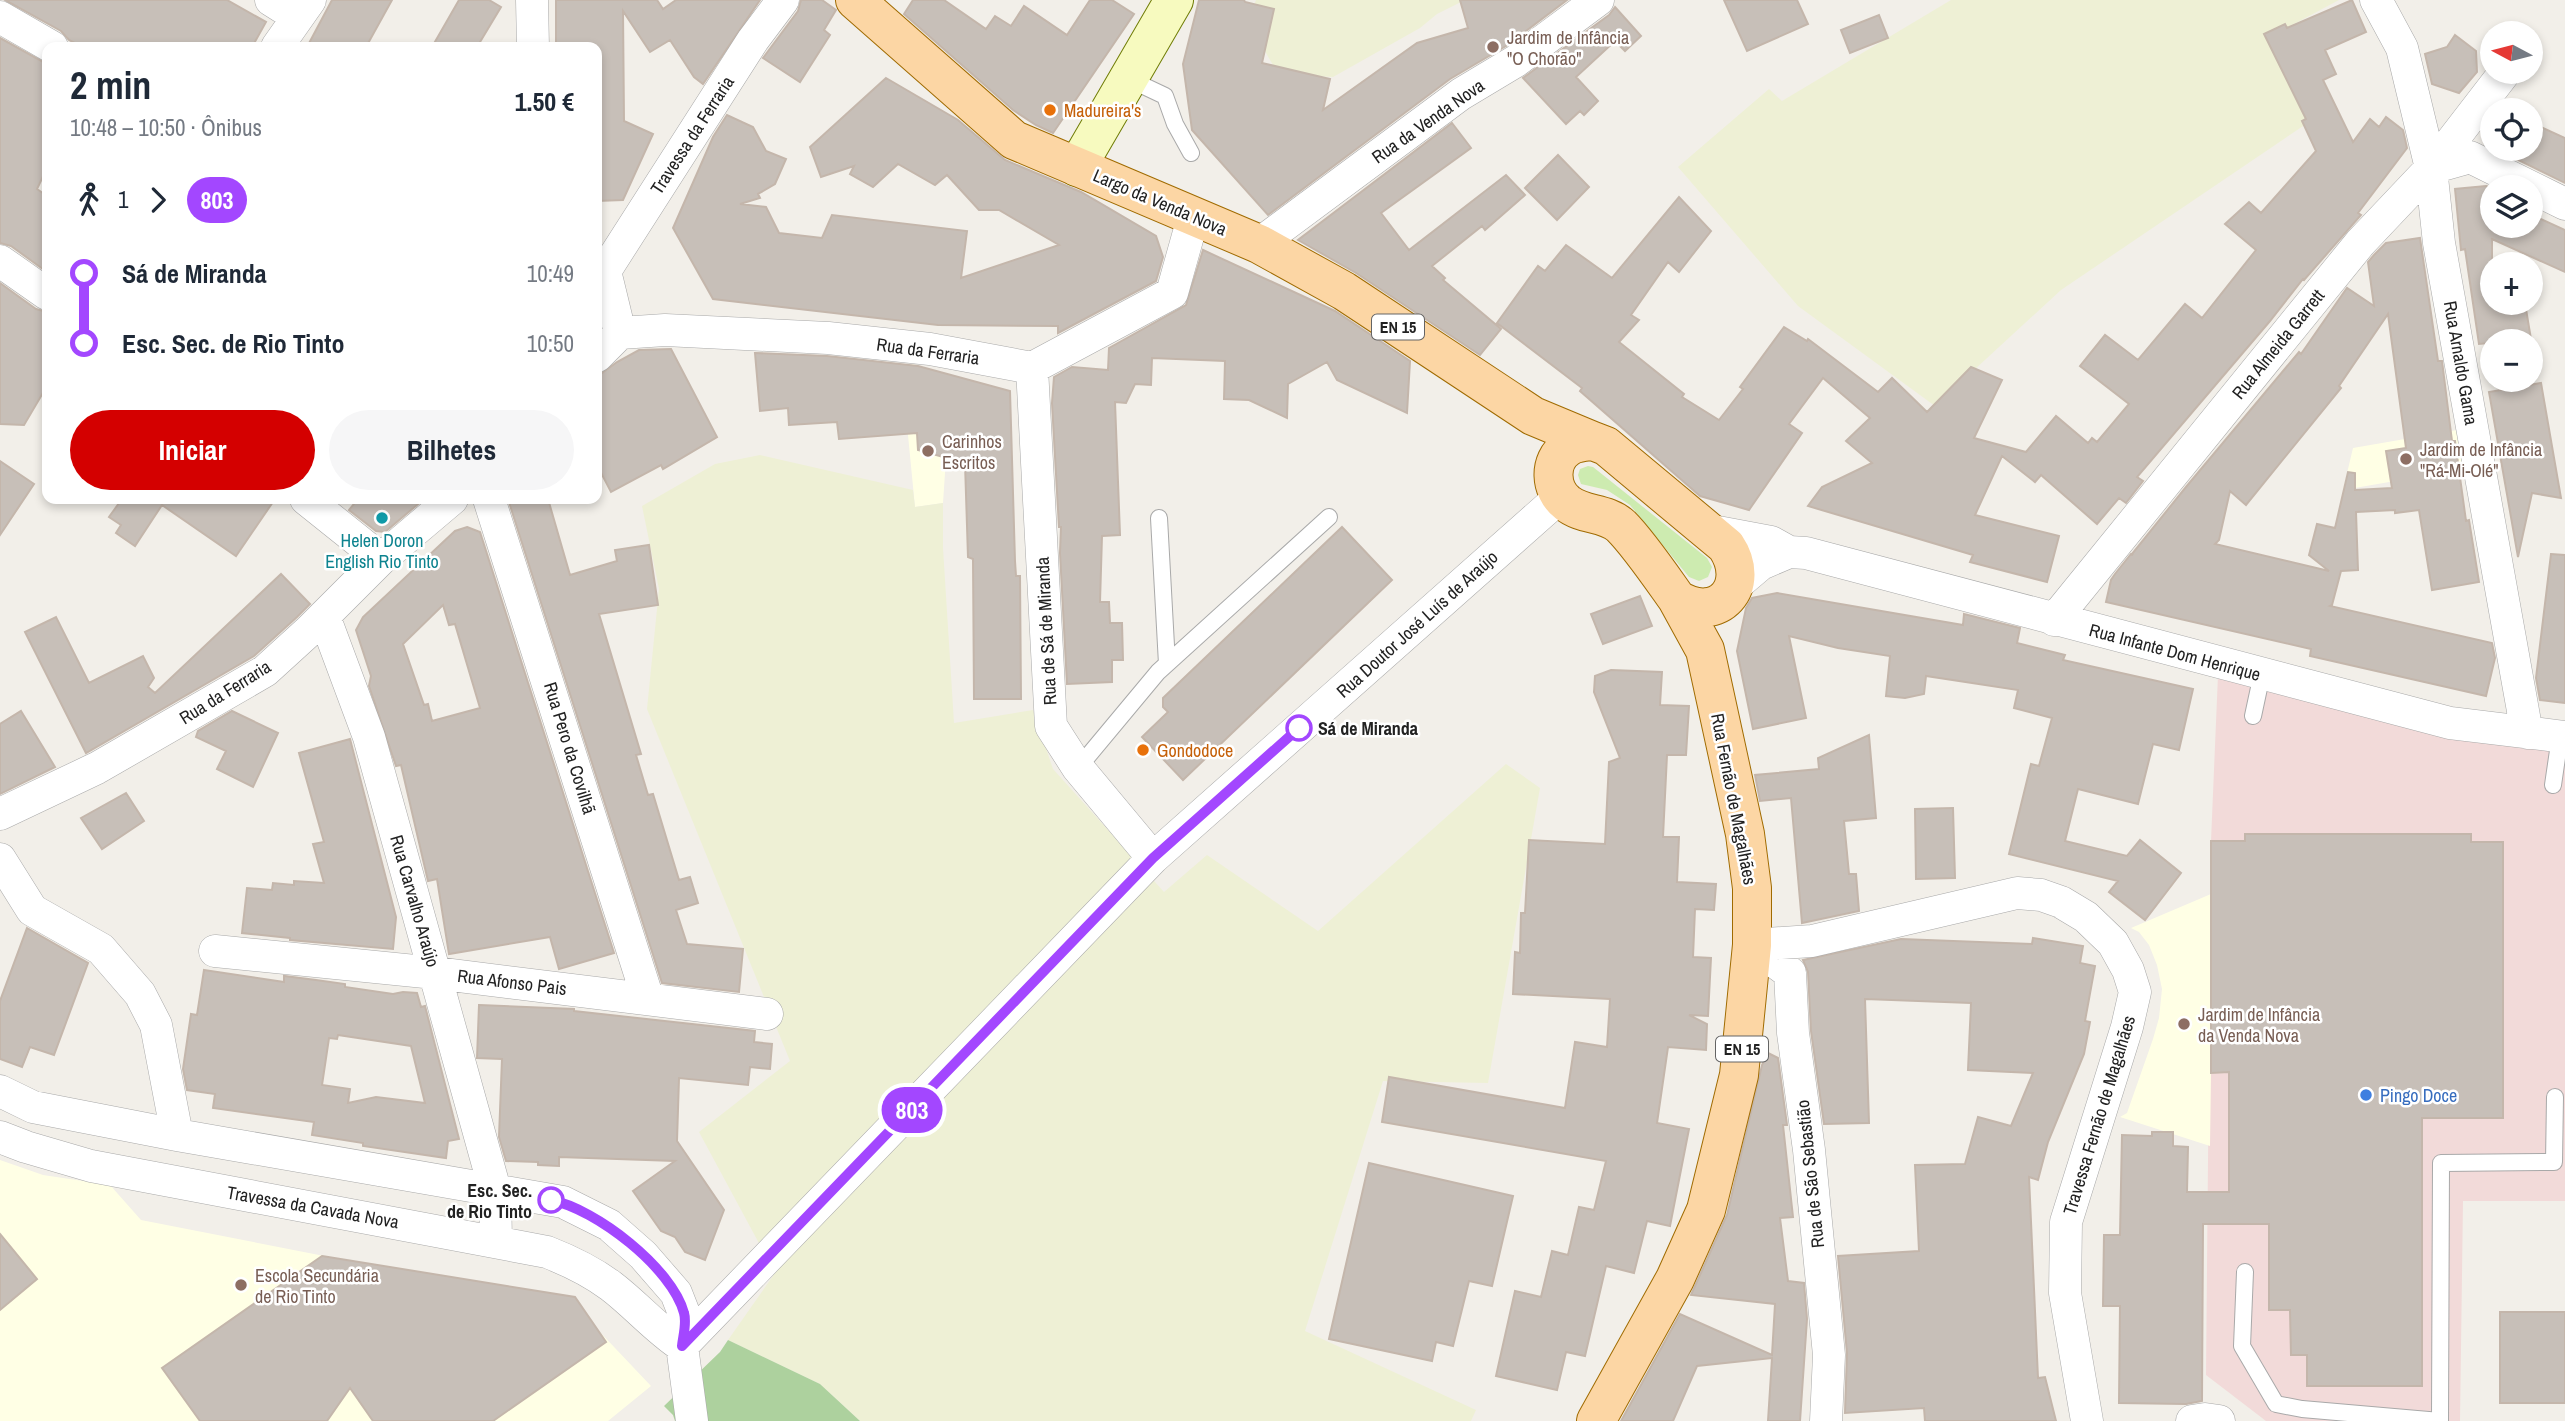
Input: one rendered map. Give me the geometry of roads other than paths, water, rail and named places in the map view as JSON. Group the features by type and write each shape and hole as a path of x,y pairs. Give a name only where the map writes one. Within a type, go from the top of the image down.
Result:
{"main road":[{"name":"EN 15","path":"855,0 1014,140 1077,167"},
{"name":"Largo da Venda Nova","path":"1077,167 1259,244"},
{"name":"EN 15","path":"1259,244 1344,291 1533,416"},
{"path":"1533,416 1605,446 1726,546 1734,558 1737,571 1726,596 1702,609 1689,607 1677,600"},
{"path":"1533,416 1556,484"},
{"path":"1556,484 1558,458 1567,448 1579,442 1593,442"},
{"name":"Rua Fernão de Magalhães","path":"1556,484 1570,506 1605,516 1620,525 1677,600 1704,650 1745,834 1752,888 1752,945 1739,1075 1706,1210 1675,1279 1596,1421"},
{"name":"Rua Fernão de Magalhães","path":"1704,650 1726,596"}],"street":[{"path":"271,0 304,9 281,42"},
{"path":"532,0 533,42"},
{"name":"Travessa da Ferraria","path":"602,265 783,0"},
{"name":"Rua da Venda Nova","path":"1259,244 1461,94 1516,61 1598,0"},
{"name":"Rua Arnaldo Gama","path":"2376,0 2402,48 2431,169 2439,243 2527,733"},
{"name":"Largo da Venda Nova","path":"1077,167 1129,79 1164,4"},
{"path":"0,17 43,42"},
{"name":"Rua Almeida Garrett","path":"2054,620 2360,243 2431,169 2496,84"},
{"path":"2431,169 2470,157 2565,204"},
{"path":"1032,369 1172,293 1193,218"},
{"path":"0,261 42,290"},
{"path":"602,270 620,333 602,351"},
{"name":"Rua da Ferraria","path":"620,333 666,330 828,338 930,349 1032,369"},
{"name":"Rua de Sá de Miranda","path":"1032,369 1052,726 1078,768 1153,858"},
{"name":"Rua Doutor José Luís de Araújo","path":"682,1346 1153,858 1556,484"},
{"path":"312,504 381,559"},
{"name":"Rua da Ferraria","path":"0,814 97,768 265,671 324,617 381,559 446,504"},
{"name":"Rua Pero da Covilhã","path":"491,504 648,999"},
{"name":"Rua Infante Dom Henrique","path":"1707,530 1771,542 1789,552 1806,553 2450,723 2562,737"},
{"path":"1726,596 1761,564 1789,552"},
{"name":"Rua Carvalho Araújo","path":"324,617 369,737 495,1190"},
{"path":"0,859 32,910 102,949 140,994 156,1025 177,1135"},
{"name":"Travessa Fernão de Magalhães","path":"1752,945 1812,941 2017,893 2041,895 2061,902 2086,917 2113,943 2128,970 2135,992 2127,1027 2066,1222 2065,1293 2087,1421"},
{"name":"Rua de São Sebastião","path":"1752,945 1790,973 1793,1033 1809,1150 1829,1355 1826,1421"},
{"name":"Rua Afonso Pais","path":"215,951 435,973 766,1014"},
{"path":"0,1091 33,1107 138,1128 563,1202 609,1225 643,1255 676,1293 685,1316 682,1346 692,1421"},
{"path":"129,1173 138,1128"},
{"name":"Travessa da Cavada Nova","path":"0,1137 78,1162 129,1173 547,1252 581,1265 612,1286 661,1333 682,1346"},
{"path":"495,1190 496,1241"},
{"path":"2192,1421 2219,1421"}],"lane":[{"path":"1129,79 1165,96 1175,124 1191,153"},
{"path":"1078,768 1167,664 1329,517"},
{"path":"1159,519 1167,664"},
{"path":"2253,716 2262,674"},
{"path":"2553,785 2562,737"},
{"path":"2245,1272 2242,1346 2276,1404 2302,1409 2440,1421 2441,1163 2554,1163 2555,1097"}],"place":[{"name":"Jardim de Infância \"O Chorão\"","path":"1493,47"},
{"name":"Madureira's","path":"1050,110"},
{"name":"Carinhos Escritos","path":"928,451"},
{"name":"Jardim de Infância \"Rá-Mi-Olé\"","path":"2406,459"},
{"name":"Helen Doron English Rio Tinto","path":"382,518"},
{"name":"Sá de Miranda","path":"1299,728"},
{"name":"Gondodoce","path":"1143,750"},
{"name":"Jardim de Infância da Venda Nova","path":"2184,1024"},
{"name":"Pingo Doce","path":"2366,1095"},
{"name":"Esc. Sec. de Rio Tinto","path":"551,1200"},
{"name":"Escola Secundária de Rio Tinto","path":"241,1285"}]}
